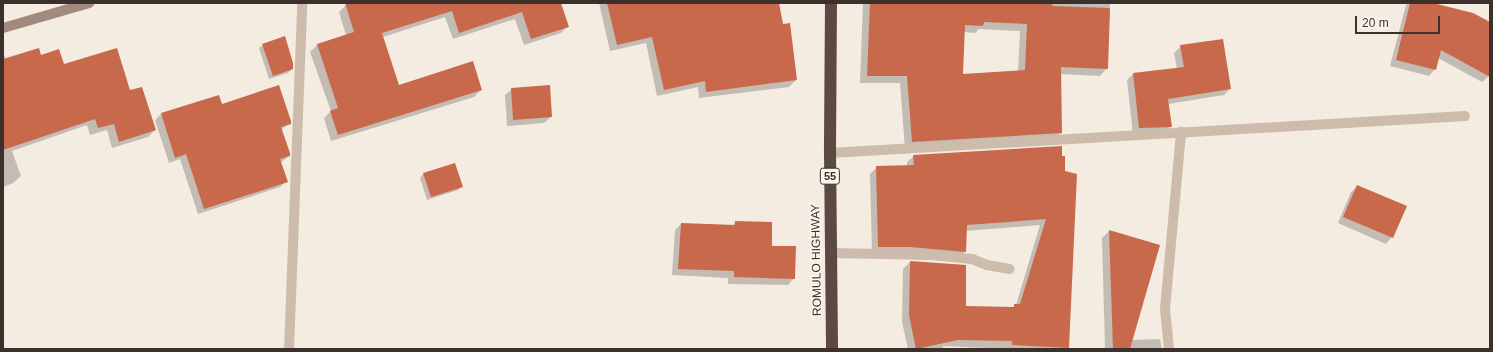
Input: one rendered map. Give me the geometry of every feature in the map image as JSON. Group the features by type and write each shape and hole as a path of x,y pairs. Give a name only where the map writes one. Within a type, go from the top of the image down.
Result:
{"highway":[{"name":"ROMULO HIGHWAY","path":"831,3 830,153 832,349"}],"street":[{"path":"3,28 88,3"},
{"path":"290,349 302,3"},
{"path":"830,153 1465,116"},
{"path":"1169,349 1165,309 1180,132"},
{"path":"831,253 932,255 972,259 987,265 1010,269"}],"building":[{"path":"345,3 561,3 569,27 531,39 522,12 459,33 452,11 382,33 399,85 473,61 482,90 338,135 330,111 338,108 317,44 354,32"},
{"path":"607,3 779,3 783,24 790,23 797,80 706,92 705,81 664,90 652,37 617,45"},
{"path":"870,3 1053,3 1052,6 1110,8 1108,69 1061,67 1062,133 912,142 907,76 867,76","holes":["984,22 1027,24 1025,70 963,74 965,25 983,26"]},
{"path":"1410,3 1433,3 1473,13 1490,22 1490,77 1441,50 1436,70 1396,60"},
{"path":"285,36 293,63 293,69 273,76 262,44"},
{"path":"1223,39 1231,89 1168,99 1172,127 1139,128 1133,73 1184,67 1180,45"},
{"path":"39,48 41,55 59,49 64,64 117,48 130,90 142,87 156,130 119,142 114,124 98,128 95,119 3,150 3,59"},
{"path":"279,85 291,121 291,124 281,127 290,153 290,156 280,159 288,182 204,209 186,154 175,158 161,113 219,95 222,104"},
{"path":"550,85 552,117 513,120 511,88"},
{"path":"1062,146 1062,156 1065,156 1065,171 1077,174 1069,348 1012,345 1012,341 958,340 916,349 909,315 910,261 966,265 966,306 1014,307 1014,304 1020,304 1046,219 967,225 966,252 910,247 878,247 876,166 914,165 913,155"},
{"path":"455,163 463,187 431,197 423,173"},
{"path":"1357,185 1407,206 1393,238 1343,217"},
{"path":"735,221 772,222 772,246 796,246 795,279 734,277 734,271 678,269 681,223 735,225"},
{"path":"1109,230 1160,245 1130,349 1113,349"}]}
